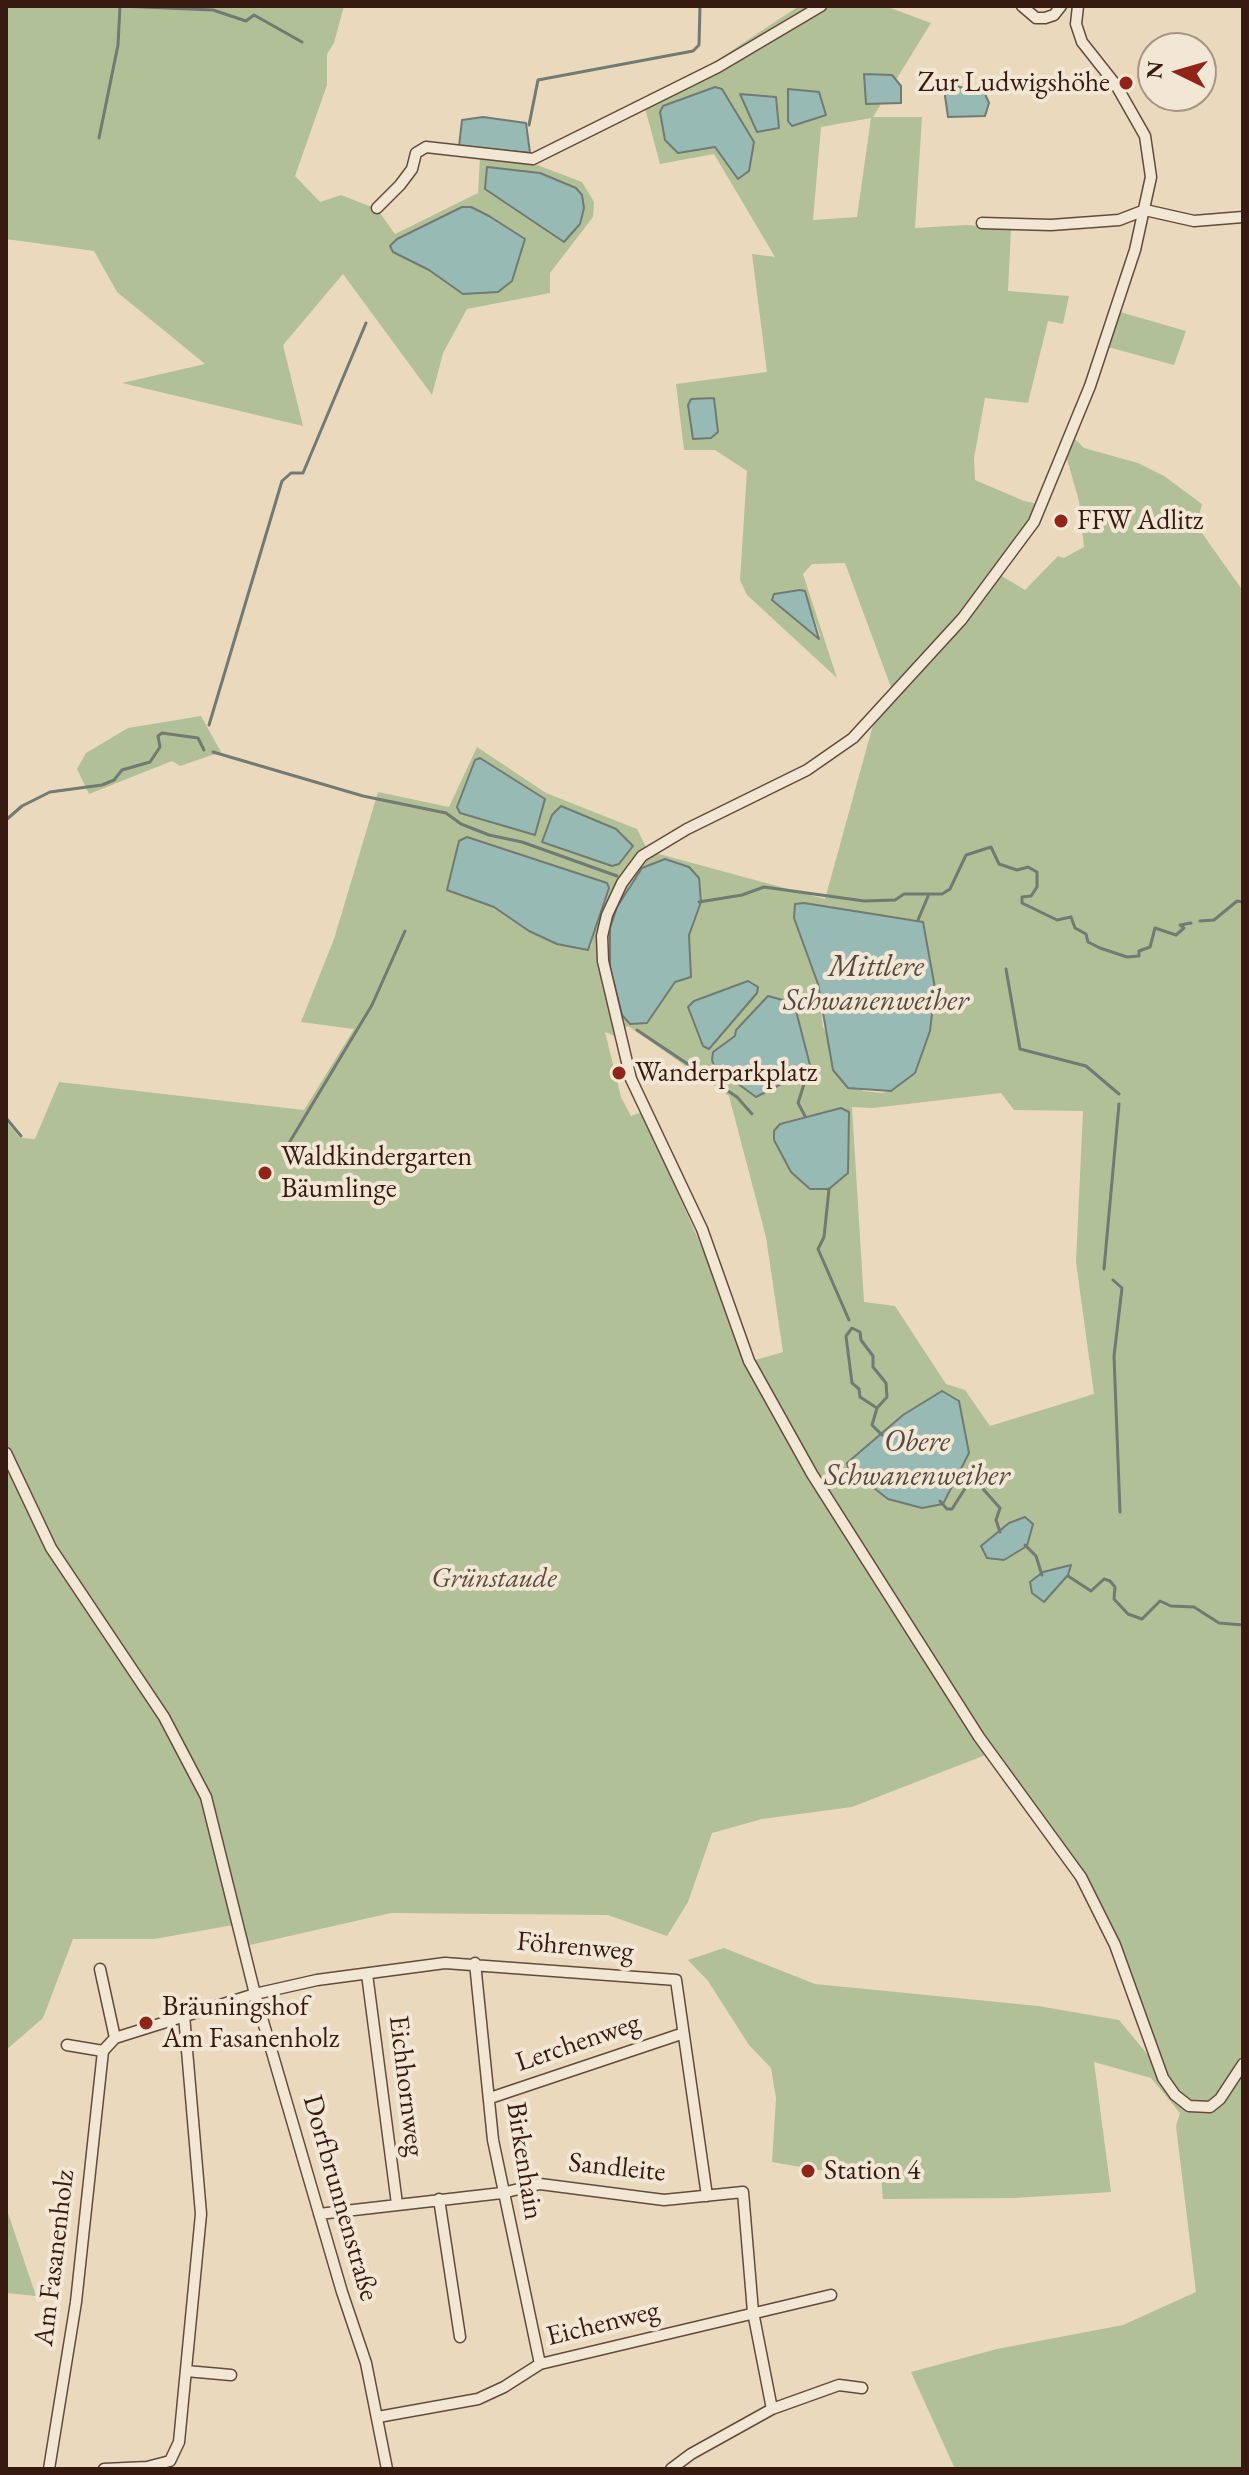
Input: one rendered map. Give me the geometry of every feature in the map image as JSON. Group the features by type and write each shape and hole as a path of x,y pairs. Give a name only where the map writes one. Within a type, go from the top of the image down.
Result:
{"street":[{"path":"377,208 412,169 416,153 426,147 520,159 548,153 718,67 821,6"},
{"path":"1022,6 1036,18 1045,18 1054,15 1061,6"},
{"path":"1078,6 1076,24 1082,42 1116,85 1145,136 1151,177 1145,210 1090,386 1034,522 962,619 853,738 807,770 687,829 642,856 615,896 603,928 602,948 631,1079 702,1229 749,1361 812,1474 979,1737 1081,1877 1115,1945 1163,2078 1175,2095 1189,2106 1210,2107 1220,2099 1243,2064"},
{"path":"982,223 1051,225 1119,220 1145,210 1194,221 1243,217"},
{"name":"Dorfbrunnenstraße","path":"6,1453 51,1548 164,1717 206,1797 255,1994 366,2363 387,2469"},
{"name":"Föhrenweg","path":"255,1994 445,1963 676,1980 681,2034 707,2196"},
{"name":"Birkenhain","path":"475,1963 502,2193 540,2364"},
{"path":"100,1969 115,2038"},
{"name":"Eichhornweg","path":"367,1974 397,2204"},
{"path":"67,2045 103,2051 115,2038 255,1994"},
{"path":"104,2469 147,2467 170,2461 179,2442 201,2214 184,2015"},
{"name":"Lerchenweg","path":"490,2098 681,2034"},
{"name":"Am Fasanenholz","path":"49,2469 76,2302 103,2051"},
{"name":"Sandleite","path":"319,2214 502,2193 540,2184 664,2200 743,2192 753,2312"},
{"path":"439,2199 460,2337"},
{"name":"Eichenweg","path":"378,2417 478,2399 540,2364 831,2295"},
{"path":"753,2312 772,2409"},
{"path":"186,2371 231,2375"},
{"path":"671,2469 772,2409 839,2385 862,2388"}],"green space":[{"path":"6,6 344,6 334,43 327,54 327,85 295,176 320,202 341,195 377,209 395,234 478,193 480,157 529,162 582,182 594,202 593,217 550,273 550,293 467,309 443,353 432,395 343,274 283,345 303,426 122,383 205,364 117,292 94,251 6,239"},
{"path":"799,6 885,6 931,23 873,117 922,117 915,228 966,225 1011,228 1008,291 1069,296 1063,324 1048,321 1028,403 985,398 974,458 975,480 1038,504 1030,523 959,617 892,690 845,563 812,564 803,574 837,678 747,595 740,580 747,471 715,450 684,450 676,384 767,372 752,254 775,257 714,154 660,164 645,108","holes":["871,118 857,217 813,220 821,127","805,591 820,635 819,639 772,600"]},
{"path":"1120,312 1186,331 1174,365 1108,347"},
{"name":"Grünstaude","path":"1072,436 1084,448 1138,463 1164,476 1202,504 1197,526 1243,591 1243,2469 955,2469 911,2372 997,2349 1123,2325 1196,2292 1176,2126 1180,2113 1151,2078 1094,2062 1111,2192 1014,2198 883,2199 880,2169 818,2170 772,2162 776,2098 771,2068 749,2045 708,1981 688,1960 724,1948 815,1984 1038,2006 1119,2020 1148,2055 1115,1945 1081,1877 988,1754 852,1807 762,1819 712,1833 688,1902 667,1936 608,1915 391,1913 241,1947 233,1925 154,1939 73,1939 43,2018 6,2050 6,1121 20,1138 35,1139 59,1082 304,1110 354,1029 301,1022 334,939 378,792 449,807 477,747 546,793 637,829 648,851 825,899 873,725 965,622 1000,575 1025,590 1058,556 1064,558 1084,547 1079,501 1065,452","holes":["561,806 616,829 612,866 542,842","467,837 566,869 596,923 591,947 529,931 494,907","665,859 689,867 698,913 689,935 691,976 675,982 647,1023 622,1015 614,983 610,928 617,906 631,884","853,912 918,920 891,1091 863,1091 823,1027 818,984 794,918","768,996 795,1008 811,1069 802,1077 756,1096 726,1075 713,1052 735,1036 736,1030","628,1026 729,1096 766,1237 783,1352 752,1361 642,1112 631,1116 621,1097 605,1032 617,1037 617,1032","1001,1093 1014,1110 1083,1111 1076,1262 1094,1394 990,1426 965,1390 946,1384 895,1306 864,1302 852,1107 873,1108","849,1112 847,1145 791,1172 774,1140 780,1123 805,1116","959,1401 969,1453 943,1504 888,1499 848,1469 847,1463 881,1435"]},
{"path":"201,716 221,752 180,766 172,761 89,794 77,769 86,753 128,728"},
{"path":"6,2207 36,2296 6,2293"}],"water":[{"path":"864,74 892,75 901,86 901,103 866,104"},
{"path":"949,84 985,94 989,103 985,116 948,117 945,96"},
{"path":"715,87 722,89 754,142 749,171 738,179 715,147 678,153 665,140 660,112 663,106"},
{"path":"788,89 819,92 826,115 792,126 788,121"},
{"path":"740,94 776,97 779,128 757,132"},
{"path":"483,117 526,123 530,153 459,146 462,120"},
{"path":"487,167 540,173 576,188 582,195 584,208 580,224 564,242 485,189"},
{"path":"462,207 471,207 489,216 525,239 512,281 498,292 463,294 429,270 393,252 390,246 397,239"},
{"path":"714,398 718,432 711,438 693,439 688,405 691,399"},
{"path":"805,591 819,639 772,600 774,594"},
{"path":"480,758 545,799 535,835 460,813 457,807 475,760"},
{"path":"561,806 616,829 633,846 619,864 612,866 542,842 552,815"},
{"path":"467,837 607,883 609,888 588,950 557,944 529,931 494,907 447,890 459,841"},
{"path":"665,859 689,867 699,878 701,902 689,935 691,977 675,982 647,1023 630,1024 622,1015 610,967 610,928 617,907 642,868"},
{"name":"Mittlere Schwanenweiher","path":"795,904 923,922 935,988 930,1031 915,1073 891,1091 848,1088 833,1070 818,984 794,918"},
{"name":"Mittlere Schwanenweiher","path":"748,981 758,987 757,993 709,1049 703,1046 688,1007 694,1001"},
{"name":"Mittlere Schwanenweiher","path":"768,996 794,1003 811,1069 756,1097 726,1075 717,1073 712,1060 713,1052 735,1036 736,1030"},
{"path":"841,1108 849,1112 848,1173 829,1189 810,1189 791,1172 774,1140 774,1131 780,1124"},
{"name":"Obere Schwanenweiher","path":"942,1391 959,1401 969,1453 943,1504 922,1508 888,1499 848,1468 847,1463 903,1415"},
{"name":"Obere Schwanenweiher","path":"1025,1517 1033,1524 1027,1546 1004,1560 987,1558 981,1546 1009,1523"},
{"name":"Obere Schwanenweiher","path":"1071,1565 1068,1575 1044,1602 1032,1593 1030,1582 1043,1572"}],"waterway":[{"path":"99,138 118,45 120,6"},
{"path":"121,6 213,10 246,21 254,15 302,42"},
{"path":"529,125 538,80 693,51 699,45 700,6"},
{"path":"209,725 282,481 291,473 303,473 366,323"},
{"path":"6,820 22,806 50,792 102,785 114,780 122,770 150,762 160,747 158,736 162,733 198,738 204,750"},
{"path":"213,752 363,796 446,813 461,824 489,835 522,842 617,876"},
{"path":"699,902 742,895 764,887 864,901 895,900 904,894 942,894 950,889 966,855 991,847 999,864 1017,870 1028,867 1037,872 1037,887 1031,896 1022,897 1022,903 1057,920 1071,917 1075,928 1086,934 1088,942 1100,948 1127,957 1139,956 1139,951 1150,947 1155,928 1176,935 1184,928 1180,925 1191,923"},
{"path":"918,920 929,894"},
{"path":"1200,921 1214,920 1237,901 1243,902"},
{"path":"283,1153 372,1005 405,931"},
{"path":"1006,969 1020,1049 1086,1066 1119,1094"},
{"path":"637,1030 737,1097 752,1114"},
{"path":"797,1078 804,1084 798,1103 805,1116"},
{"path":"1104,1269 1119,1104"},
{"path":"6,1118 21,1136"},
{"path":"829,1189 824,1237 818,1249 849,1320"},
{"path":"1113,1280 1122,1288 1114,1356 1120,1512"},
{"path":"877,1408 887,1397 886,1383 873,1367 873,1356 861,1340 860,1332 852,1328 846,1336 852,1383 859,1389 860,1397 877,1408 872,1425 882,1435"},
{"path":"940,1501 947,1509 952,1509 975,1473 984,1468 983,1489 1000,1508 996,1520 1000,1532"},
{"path":"1025,1545 1036,1556 1042,1575"},
{"path":"1068,1576 1091,1591 1104,1579 1110,1581 1115,1587 1114,1599 1128,1614 1142,1619 1160,1601 1171,1606 1194,1607 1219,1623 1243,1625"}],"place":[{"name":"Zur Ludwigshöhe","path":"1126,83"},
{"name":"FFW Adlitz","path":"1061,521"},
{"name":"Wanderparkplatz","path":"619,1073"},
{"name":"Waldkindergarten Bäumlinge","path":"265,1173"},
{"name":"Bräuningshof Am Fasanenholz","path":"146,2023"},
{"name":"Station 4","path":"808,2171"}]}
